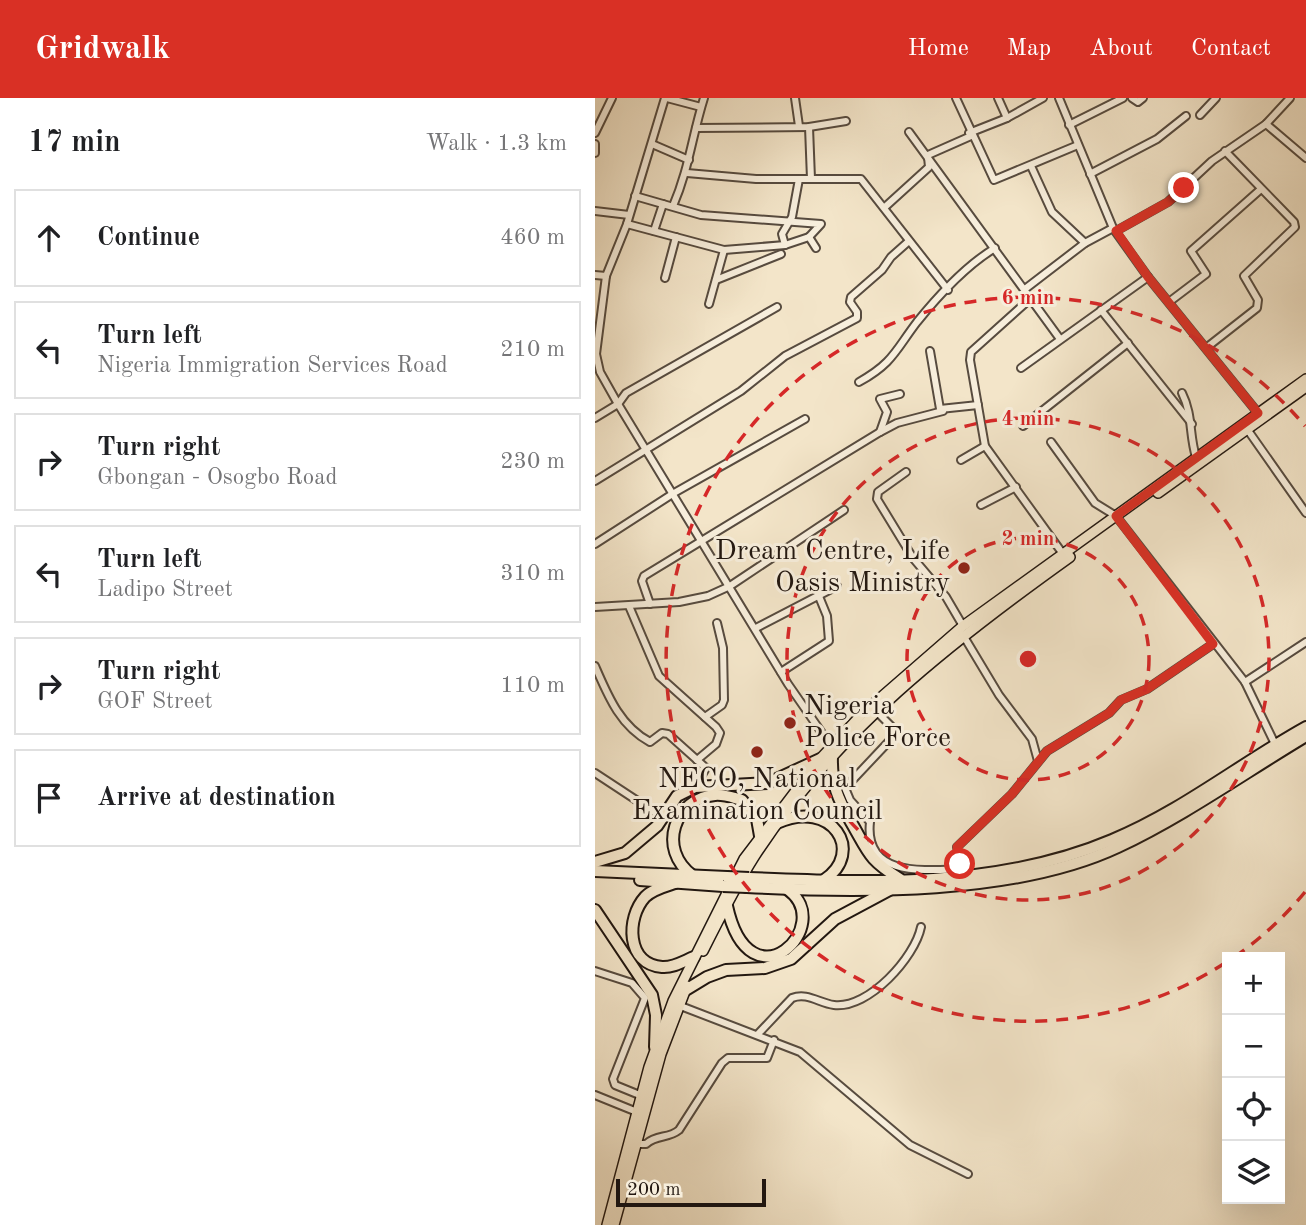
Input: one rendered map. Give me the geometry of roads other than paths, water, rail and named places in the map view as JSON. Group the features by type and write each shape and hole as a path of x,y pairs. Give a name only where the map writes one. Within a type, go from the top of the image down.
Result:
{"highway":[{"path":"595,876 675,883 824,880 898,883 1002,871 1057,860 1113,840 1170,811 1306,727"},
{"path":"748,882 787,889 1006,880 1117,848 1176,816 1306,736"},
{"path":"832,751 835,795 861,844 872,859 898,883"},
{"path":"595,862 625,853 662,817 677,796 695,787 768,783 820,759"},
{"path":"693,876 676,860 672,839 677,824 696,800 715,795 742,800 757,819 760,836"},
{"path":"778,824 804,815 816,816 832,825 842,842 842,853 836,869 824,880"},
{"path":"595,871 693,876 725,882"},
{"path":"675,883 652,892 640,905 631,929 634,941 638,952 655,966 672,967 694,957"},
{"path":"684,991 707,977 726,970 765,968 791,958 835,919 898,883"},
{"path":"727,906 731,925 746,950 769,957 792,944 801,926 803,907 800,899 787,889"},
{"path":"595,910 652,995 656,1015 656,1047"}],"main road":[{"path":"607,1225 656,1047 694,957 732,881 760,836 820,759 963,631 1118,518 1196,457 1306,379"},
{"path":"614,1225 661,1054 684,991 754,856 863,713 1063,554 1306,387"}],"street":[{"path":"595,133 611,98"},
{"path":"701,107 666,98 627,224 606,276 596,345 600,372 781,672 832,751"},
{"path":"673,206 687,173 704,98"},
{"path":"795,98 799,126"},
{"path":"956,98 970,135 992,179 1031,166 1078,145"},
{"path":"998,98 1007,118"},
{"path":"928,155 1043,98"},
{"path":"1059,98 1115,229 1148,277 1258,413"},
{"path":"1069,125 1123,98"},
{"path":"1132,98 1138,102 1143,98"},
{"path":"1201,115 1216,98"},
{"path":"1025,289 1085,243 1168,202 1225,151 1266,124 1290,98"},
{"path":"1090,174 1157,139 1186,116"},
{"path":"696,128 809,127 846,121"},
{"path":"1266,124 1306,158"},
{"path":"809,127 811,179"},
{"path":"909,132 1061,339"},
{"path":"595,144 595,153"},
{"path":"652,144 689,160"},
{"path":"1206,348 1257,308 1258,300 1244,276 1295,229 1294,222 1225,151"},
{"path":"885,207 929,167 928,155"},
{"path":"1031,166 1052,212 1085,243"},
{"path":"687,173 799,179 861,179 948,290"},
{"path":"785,245 782,234 799,179"},
{"path":"1169,302 1206,274 1191,251 1261,189"},
{"path":"627,224 724,250 785,245 809,237 821,224 701,215 635,196"},
{"path":"655,231 663,204"},
{"path":"595,211 629,215"},
{"path":"665,278 676,237"},
{"path":"809,237 816,248"},
{"path":"595,481 741,391 785,356 857,318 851,297 882,270 909,240"},
{"path":"859,382 884,368 919,319 977,261 995,248"},
{"path":"709,304 724,250"},
{"path":"716,280 781,254"},
{"path":"595,275 606,276"},
{"path":"1021,368 1148,277"},
{"path":"1030,299 971,352 970,360 985,446 1063,554"},
{"path":"595,418 618,404 626,393 777,307"},
{"path":"1101,310 1192,424"},
{"path":"1023,426 1128,343"},
{"path":"930,351 943,411"},
{"path":"1182,393 1192,424 1192,443 1196,457"},
{"path":"880,432 887,411 880,399 901,394"},
{"path":"650,604 642,582 643,576 701,539 897,423 978,405"},
{"path":"595,544 674,493 805,419"},
{"path":"1248,429 1306,513"},
{"path":"1051,442 1095,503 1118,518 1245,682 1275,744"},
{"path":"961,460 985,446"},
{"path":"906,472 878,492 877,499 913,558 952,605 963,631 1035,747 1038,761"},
{"path":"981,505 1016,488"},
{"path":"595,607 695,599 730,586 844,510"},
{"path":"756,628 837,586"},
{"path":"781,672 829,641 827,616 818,594"},
{"path":"629,606 659,676 716,727 720,737 697,760"},
{"path":"705,717 722,705 724,700 723,648 717,623"},
{"path":"1245,682 1306,642"},
{"path":"876,710 893,728 894,736 845,788 850,800 870,822 870,844 875,852 894,866 922,871 961,867 957,847 1012,794 1047,751 1109,713 1121,700 1147,689 1213,644"},
{"path":"595,666 618,712 631,729 648,741 668,734 706,768 695,787"},
{"path":"1035,747 1047,751"},
{"path":"595,773 662,817"},
{"path":"758,1034 792,998 800,995 833,1005 864,1000 892,974 921,927"},
{"path":"595,971 632,983 645,998 614,1079 615,1085 642,1096"},
{"path":"678,1005 758,1034 816,1063 910,1145 968,1174"},
{"path":"636,1144 646,1144 653,1137 672,1136 679,1130 722,1063 728,1058 767,1058 774,1041"},
{"path":"595,1095 637,1112"}],"place":[{"name":"Dream Centre, Life Oasis Ministry","path":"964,568"},
{"name":"Nigeria Police Force","path":"790,723"},
{"name":"NECO, National Examination Council","path":"757,752"}]}
